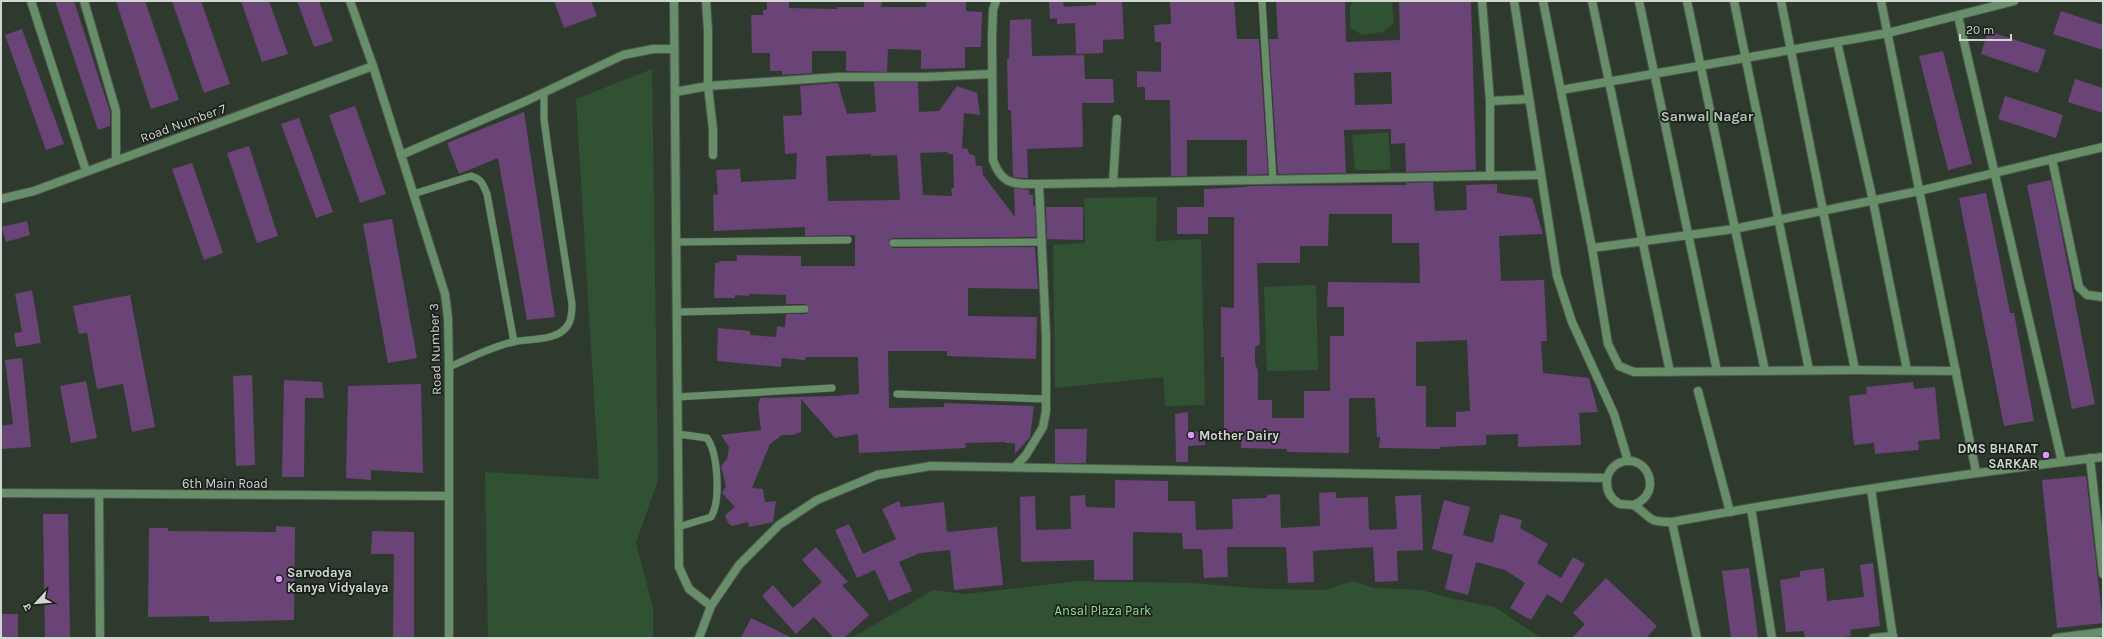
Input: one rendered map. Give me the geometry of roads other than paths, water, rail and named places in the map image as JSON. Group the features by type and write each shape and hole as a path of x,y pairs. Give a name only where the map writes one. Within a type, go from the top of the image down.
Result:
{"street":[{"path":"31,1 86,171"},
{"path":"84,1 116,111 116,160"},
{"name":"Road Number 3","path":"350,1 373,66 444,294 448,318 449,638"},
{"path":"674,1 673,49 675,92 678,567 689,589 711,606"},
{"path":"706,1 708,30 708,86 713,129 713,155"},
{"path":"996,1 993,10 991,74 993,160 998,173 1007,181 1016,184 1541,175"},
{"path":"1482,1 1490,101 1490,176"},
{"path":"1514,1 1557,276 1572,322 1614,414 1628,461"},
{"path":"1543,1 1562,90 1592,248 1608,344 1619,366 1634,372 1809,370 1956,371"},
{"path":"1592,1 1644,241 1670,372"},
{"path":"1639,1 1717,371"},
{"path":"1687,1 1764,371"},
{"path":"1734,1 1809,370"},
{"path":"1781,1 1855,370"},
{"path":"1881,1 1976,472"},
{"path":"1562,90 1888,33 2014,1"},
{"path":"1958,16 2062,462"},
{"path":"1837,42 1873,201 1907,370"},
{"path":"401,155 544,93 623,54 653,49 673,49"},
{"name":"Road Number 7","path":"1,199 34,190 373,66"},
{"path":"675,92 708,86 838,77 925,77 991,74"},
{"path":"1490,101 1529,100"},
{"path":"1113,183 1117,119"},
{"path":"1592,248 1734,229 1919,191 2103,147"},
{"path":"2052,159 2079,287 2087,295 2103,297"},
{"path":"1015,467 1026,455 1043,427 1046,411 1042,242 1039,184"},
{"path":"1698,391 1730,512"},
{"path":"1634,505 1652,520 1657,522 1672,522 1976,472 2103,457"},
{"path":"2090,458 2103,574"},
{"path":"1628,461 1640,465 1650,477 1650,485 1646,497 1641,502 1634,505 1619,504 1613,500 1608,493 1607,478 1614,466 1628,461"},
{"path":"699,638 711,606 739,565 779,525 817,500 877,475 931,466 1607,478"},
{"path":"1871,489 1893,637 1873,638"},
{"name":"6th Main Road","path":"1,493 449,496"},
{"path":"99,494 100,638"},
{"path":"1751,508 1772,638"},
{"path":"1672,522 1697,638"},
{"path":"2056,638 2103,632"}],"lane":[{"path":"1262,1 1273,180"},
{"path":"449,367 514,342 540,340 558,332 568,325 572,316 572,304 556,213 544,119 544,93"},
{"path":"413,194 471,176 479,178 487,194 514,342"},
{"path":"676,242 848,240"},
{"path":"893,243 1042,242"},
{"path":"677,312 805,309"},
{"path":"677,397 832,388"},
{"path":"897,394 1046,398"},
{"path":"678,434 707,438 713,446 717,496 716,510 711,517 678,527"}],"place":[{"name":"Mother Dairy","path":"1191,435"},
{"name":"DMS BHARAT SARKAR","path":"2046,455"},
{"name":"Sarvodaya Kanya Vidyalaya","path":"279,579"}],"district":[{"name":"Sanwal Nagar","path":"1707,116"}],"park label":[{"name":"Ansal Plaza Park","path":"1103,610"}]}
